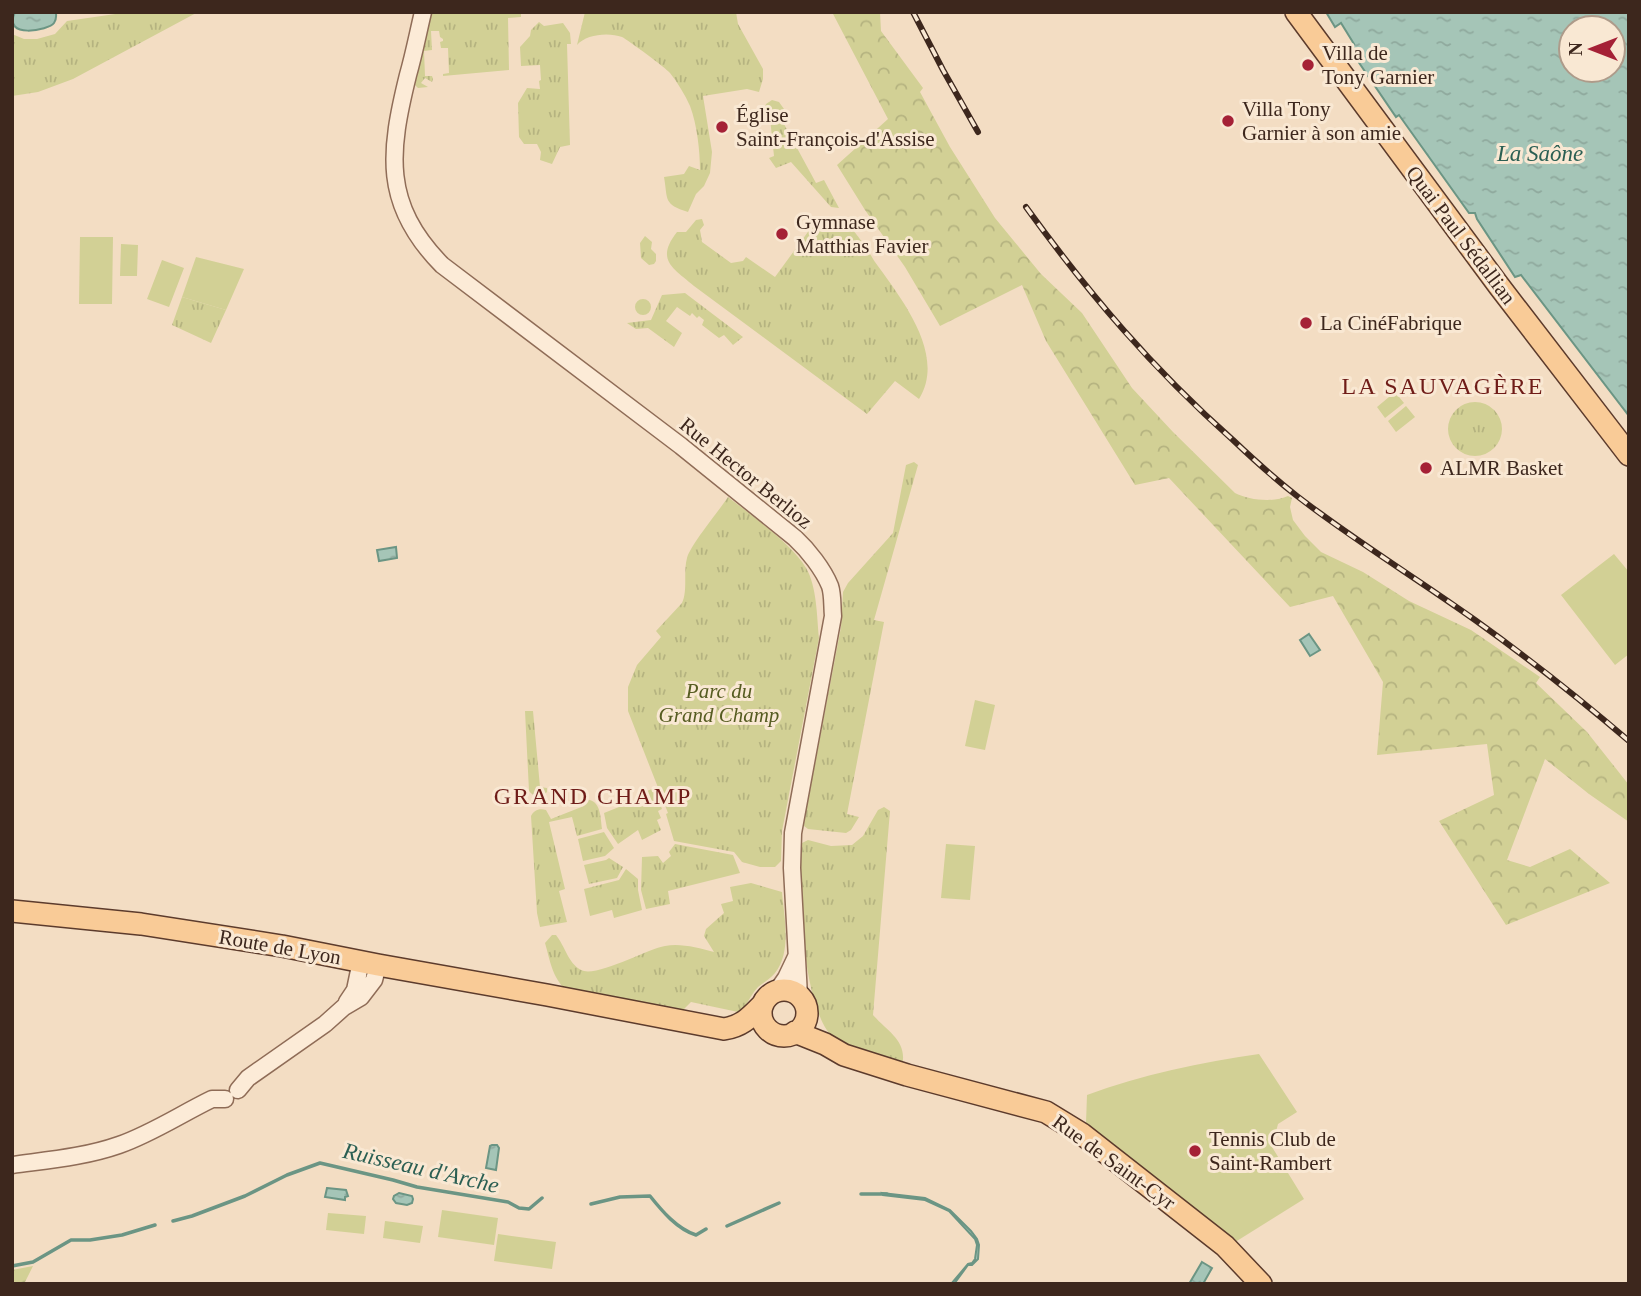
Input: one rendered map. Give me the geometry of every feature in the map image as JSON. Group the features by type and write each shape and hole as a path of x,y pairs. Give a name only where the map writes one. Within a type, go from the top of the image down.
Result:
{"main road":[{"name":"Quai Paul Sédallian","path":"1296,12 1505,295 1629,455"},
{"name":"Route de Lyon","path":"12,911 141,925 282,946 724,1029 736,1027"},
{"path":"789,990 800,1015 789,1035 781,1035 768,1029 736,1027 770,997 789,990"},
{"path":"768,1029 761,1013 770,997"},
{"name":"Rue de Saint-Cyr","path":"800,1015 825,1044 844,1055 926,1081 1046,1112 1082,1134 1225,1246 1261,1284"}],"street":[{"name":"Rue Hector Berlioz","path":"423,12 397,121 394,146 398,194 406,217 430,252 442,265 681,446 795,538 819,567 830,588 833,616 793,833 800,1015"},
{"path":"770,997 786,978 797,955"},
{"path":"12,1165 88,1154 118,1146 212,1099 232,1094 248,1078 325,1024 344,1007 369,963"}],"green space":[{"path":"129,12 198,12 73,79 38,92 12,96 12,34 24,39 37,39 55,34 67,21"},
{"path":"430,12 521,12 521,17 508,18 509,70 443,76 449,73 448,48 441,48 440,42 443,39 439,31 431,31 432,50 424,51 425,76 432,76 433,79 432,82 425,78 421,83 428,87 418,88 415,85"},
{"path":"585,12 736,12 738,24 763,69 763,79 759,92 747,89 703,96 712,152 710,173 688,212 670,203 664,177 684,174 689,166 700,170 696,129 686,98 667,70 622,37 598,35 586,38 577,45"},
{"path":"832,12 880,12 881,31 923,88 920,92 950,147 995,218 1041,274 1082,313 1132,388 1235,493 1261,500 1288,496 1292,498 1290,507 1293,520 1321,552 1363,572 1409,601 1471,630 1540,677 1536,683 1587,732 1629,785 1629,822 1545,759 1507,860 1530,867 1570,849 1610,883 1506,925 1439,821 1494,795 1487,744 1377,755 1383,682 1333,596 1290,607 1169,478 1135,485 1046,341 1022,285 940,326 905,267 837,165 888,119"},
{"path":"539,22 544,26 563,23 570,33 571,44 567,44 570,145 560,147 552,164 540,160 541,152 537,144 524,144 519,137 518,103 527,88 540,89 541,80 540,65 521,66 520,47"},
{"path":"772,100 779,102 784,109 778,113 816,183 824,180 839,208 831,207 791,162 776,168 769,158 774,156 770,118 763,114 766,104"},
{"path":"702,219 702,242 731,263 743,261 746,257 775,277 813,225 821,230 828,220 845,224 852,229 917,327 927,364 926,382 919,399 895,381 867,414 679,274 669,263 667,250 677,232 686,232 696,220"},
{"path":"645,236 652,242 651,249 656,254 654,264 649,265 641,258 640,243"},
{"path":"80,237 113,237 112,304 79,304"},
{"path":"121,244 138,245 137,276 120,276"},
{"path":"196,257 244,269 226,310 182,297"},
{"path":"162,260 184,268 169,307 147,299"},
{"path":"685,293 743,337 733,345 724,335 719,338 702,325 704,320 699,316 697,318 692,313 690,316 677,307 666,321 682,333 674,347 648,328 636,329 627,323 651,320 662,295"},
{"path":"182,297 226,310 211,343 172,325"},
{"path":"643,299 649,301 649,313 643,315 637,313 635,307 637,301"},
{"path":"1395,392 1404,403 1385,418 1377,407"},
{"path":"1475,402 1494,410 1502,429 1494,448 1475,456 1456,448 1448,429 1456,410"},
{"path":"1406,406 1415,417 1396,432 1388,421"},
{"path":"914,462 918,465 874,620 884,622 847,814 859,817 846,833 808,829 804,822 841,627 843,592 893,533 906,465"},
{"name":"Parc du Grand Champ","path":"728,497 791,549 810,575 816,602 819,638 782,831 781,861 775,867 760,867 742,862 734,852 674,841 666,814 668,813 628,711 628,687 637,665 661,637 656,631 682,603 687,558 699,536"},
{"path":"1614,554 1629,572 1629,654 1615,665 1561,595"},
{"path":"975,700 995,705 985,750 965,746"},
{"path":"525,711 533,711 540,787 547,788 547,792 540,796 529,791"},
{"path":"654,788 662,809 658,811 661,818 657,820 661,830 642,840 638,830 618,844 607,828 604,813 639,799 638,795"},
{"path":"581,799 588,799 596,804 602,829 577,836 572,817 549,822 565,889 559,891 567,922 540,927 531,816 537,810 543,809 551,819 584,806"},
{"path":"884,807 890,811 873,1015 899,1043 903,1057 902,1066 849,1047 833,1037 823,1023 808,974 801,914 802,843 808,840 831,846 852,845 863,836 878,810"},
{"path":"604,832 614,848 605,856 583,861 578,839"},
{"path":"675,844 733,855 740,873 668,891 670,904 646,909 641,890 642,857 658,856 663,863 671,856 669,852"},
{"path":"946,844 975,846 970,900 941,898"},
{"path":"609,858 623,867 617,878 589,884 584,865"},
{"path":"626,869 638,879 642,910 614,918 612,910 590,916 584,889 619,880"},
{"path":"751,883 782,892 784,955 775,973 758,987 738,1012 691,1002 682,1011 566,990 555,974 545,943 552,935 556,935 577,967 588,971 609,967 671,945 714,952 704,936 706,929 724,913 721,904 733,901 730,887"},
{"name":"Tennis Club de Saint-Rambert","path":"1259,1054 1297,1112 1278,1124 1272,1147 1304,1199 1232,1244 1102,1140 1086,1123 1087,1095 1172,1070"},
{"path":"442,1210 498,1218 494,1245 438,1237"},
{"path":"328,1213 366,1216 364,1234 326,1230"},
{"path":"385,1221 423,1226 420,1243 383,1238"},
{"path":"498,1234 556,1242 552,1269 494,1261"},
{"path":"33,1266 24,1284 12,1284 12,1270"}],"water":[{"path":"15,12 56,12 56,19 44,28 20,30 15,27 13,21"},
{"name":"La Saône","path":"1326,12 1629,12 1629,416 1521,275 1515,277 1475,213 1469,213 1399,115 1396,117 1349,48 1354,44 1341,23 1335,27"},
{"path":"396,547 397,558 379,561 377,550"},
{"path":"1309,634 1320,650 1310,656 1300,640"},
{"path":"492,1145 499,1148 496,1170 486,1168"},
{"path":"327,1188 346,1190 348,1196 345,1200 325,1197"},
{"path":"399,1193 412,1196 412,1203 396,1203 393,1199"},
{"path":"882,1193 925,1198 950,1210 977,1239 978,1259 968,1265 954,1284 951,1284 968,1264 975,1259 975,1239 949,1211 925,1200"},
{"path":"1202,1262 1212,1268 1203,1284 1189,1284"}],"waterway":[{"name":"Ruisseau d'Arche","path":"173,1221 245,1196 287,1175 320,1163 417,1187 508,1202 519,1208 529,1209 542,1198"},
{"name":"Ruisseau d'Arche","path":"861,1194 887,1194"},
{"name":"Ruisseau d'Arche","path":"591,1204 620,1197 650,1196 682,1228 696,1235 706,1229"},
{"name":"Ruisseau d'Arche","path":"727,1226 779,1203"},
{"name":"Ruisseau d'Arche","path":"12,1266 33,1262 71,1240 122,1235 155,1225"}],"railway":[{"path":"913,12 978,132"},
{"path":"1026,207 1098,300 1149,358 1203,413 1264,468 1319,512 1514,649 1629,741"}],"place":[{"name":"Villa de Tony Garnier","path":"1308,65"},
{"name":"Villa Tony Garnier à son amie","path":"1228,121"},
{"name":"Église Saint-François-d'Assise","path":"722,127"},
{"name":"Gymnase Matthias Favier","path":"782,234"},
{"name":"La CinéFabrique","path":"1306,323"},
{"name":"ALMR Basket","path":"1426,468"},
{"name":"Tennis Club de Saint-Rambert","path":"1195,1151"}],"district":[{"name":"LA SAUVAGÈRE","path":"1443,386"},
{"name":"GRAND CHAMP","path":"593,796"}]}
